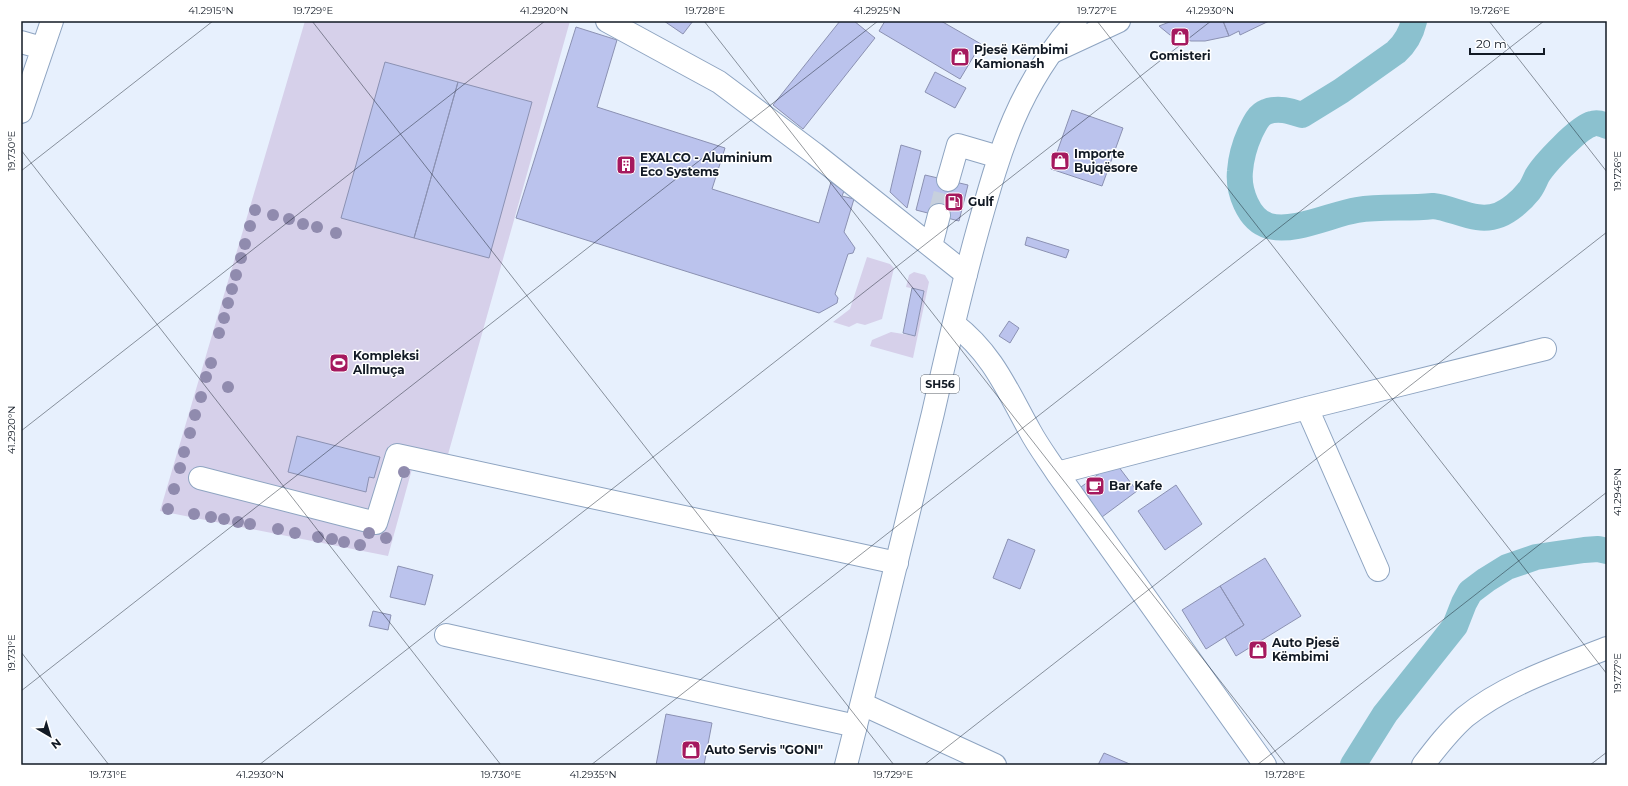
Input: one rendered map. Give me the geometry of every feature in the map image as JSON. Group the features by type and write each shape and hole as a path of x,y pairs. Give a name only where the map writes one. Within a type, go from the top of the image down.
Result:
{"street":[{"path":"21,112 52,21"},
{"path":"607,21 719,82 815,154 966,274"},
{"name":"SH56","path":"846,765 897,563 966,274 999,157 1013,119 1029,86 1050,53 1076,21"},
{"path":"1050,53 1119,21"},
{"path":"21,42 42,48"},
{"path":"948,180 958,145 999,157"},
{"path":"931,246 939,215"},
{"path":"954,324 972,338 986,354 1007,387 1031,432 1057,473 1264,765"},
{"path":"1057,473 1307,408 1545,349"},
{"path":"1307,408 1378,570"},
{"path":"200,478 376,524 398,455 897,563"},
{"path":"446,635 856,726"},
{"path":"1423,765 1442,740 1465,717 1490,700 1530,679 1607,648"},
{"path":"862,704 995,765"}],"shaded area":[{"name":"Kompleksi Allmuça","path":"305,21 570,21 447,458 417,451 388,556 160,511"},
{"path":"867,257 890,264 894,268 882,319 865,325 857,323 849,327 833,322 850,309"},
{"path":"914,272 925,275 929,282 913,358 870,346 872,340 891,332 915,336 924,291 906,287 909,275"}],"building":[{"path":"664,21 693,21 683,34"},
{"path":"840,21 854,21 875,38 803,129 773,105"},
{"path":"885,21 941,21 981,44 960,79 879,31"},
{"path":"1172,21 1223,21 1229,36 1205,41 1191,41 1170,35 1159,26"},
{"path":"1223,21 1269,21 1240,35 1239,31 1229,36"},
{"name":"EXALCO - Aluminium Eco Systems","path":"576,27 617,40 597,107 725,148 712,189 819,223 831,182 844,191 842,196 854,199 844,232 855,248 853,253 848,254 835,294 838,298 837,303 819,313 516,218"},
{"path":"385,62 458,82 414,238 341,218"},
{"path":"935,72 966,88 955,108 925,92"},
{"path":"458,82 532,102 489,258 414,238"},
{"path":"1072,110 1123,128 1102,186 1051,169"},
{"path":"901,145 921,151 907,208 890,192"},
{"path":"925,175 968,185 959,221 916,210"},
{"path":"1027,237 1069,250 1066,258 1025,245"},
{"path":"912,288 924,291 915,336 903,333"},
{"path":"1009,321 1019,328 1010,343 999,336"},
{"path":"297,436 380,457 374,478 369,477 366,492 288,472"},
{"path":"1115,462 1137,491 1102,517 1081,487"},
{"path":"1176,485 1202,524 1165,550 1138,511"},
{"path":"1008,539 1035,550 1020,589 993,578"},
{"path":"1265,558 1301,616 1236,656 1225,637 1244,625 1220,586"},
{"path":"398,566 433,575 425,605 390,597"},
{"path":"1220,586 1244,625 1206,649 1182,610"},
{"path":"373,611 391,615 388,630 369,626"},
{"path":"666,714 712,723 704,765 656,765"},
{"path":"1104,753 1132,765 1098,765"}],"waterway":[{"path":"1414,21 1408,38 1396,52 1341,91 1302,115 1288,111 1275,110 1263,113 1258,118 1245,146 1240,171 1243,195 1255,218 1269,226 1290,227 1357,210 1433,206 1474,217 1482,218 1499,215 1522,199 1531,189 1541,170 1562,147 1579,132 1594,123 1607,126"},
{"path":"1353,765 1385,714 1455,626 1470,592 1507,567 1536,557 1584,550 1598,549 1607,551"}],"tunnel":[{"path":"939,215 948,180"}],"place":[{"name":"Gomisteri","path":"1180,37"},
{"name":"Pjesë Këmbimi Kamionash","path":"960,57"},
{"name":"Importe Bujqësore","path":"1060,161"},
{"name":"EXALCO - Aluminium Eco Systems","path":"626,165"},
{"name":"Gulf","path":"954,202"},
{"name":"Kompleksi Allmuça","path":"339,363"},
{"name":"Bar Kafe","path":"1095,486"},
{"name":"Auto Pjesë Këmbimi","path":"1258,650"},
{"name":"Auto Servis \"GONI\"","path":"691,750"}]}
